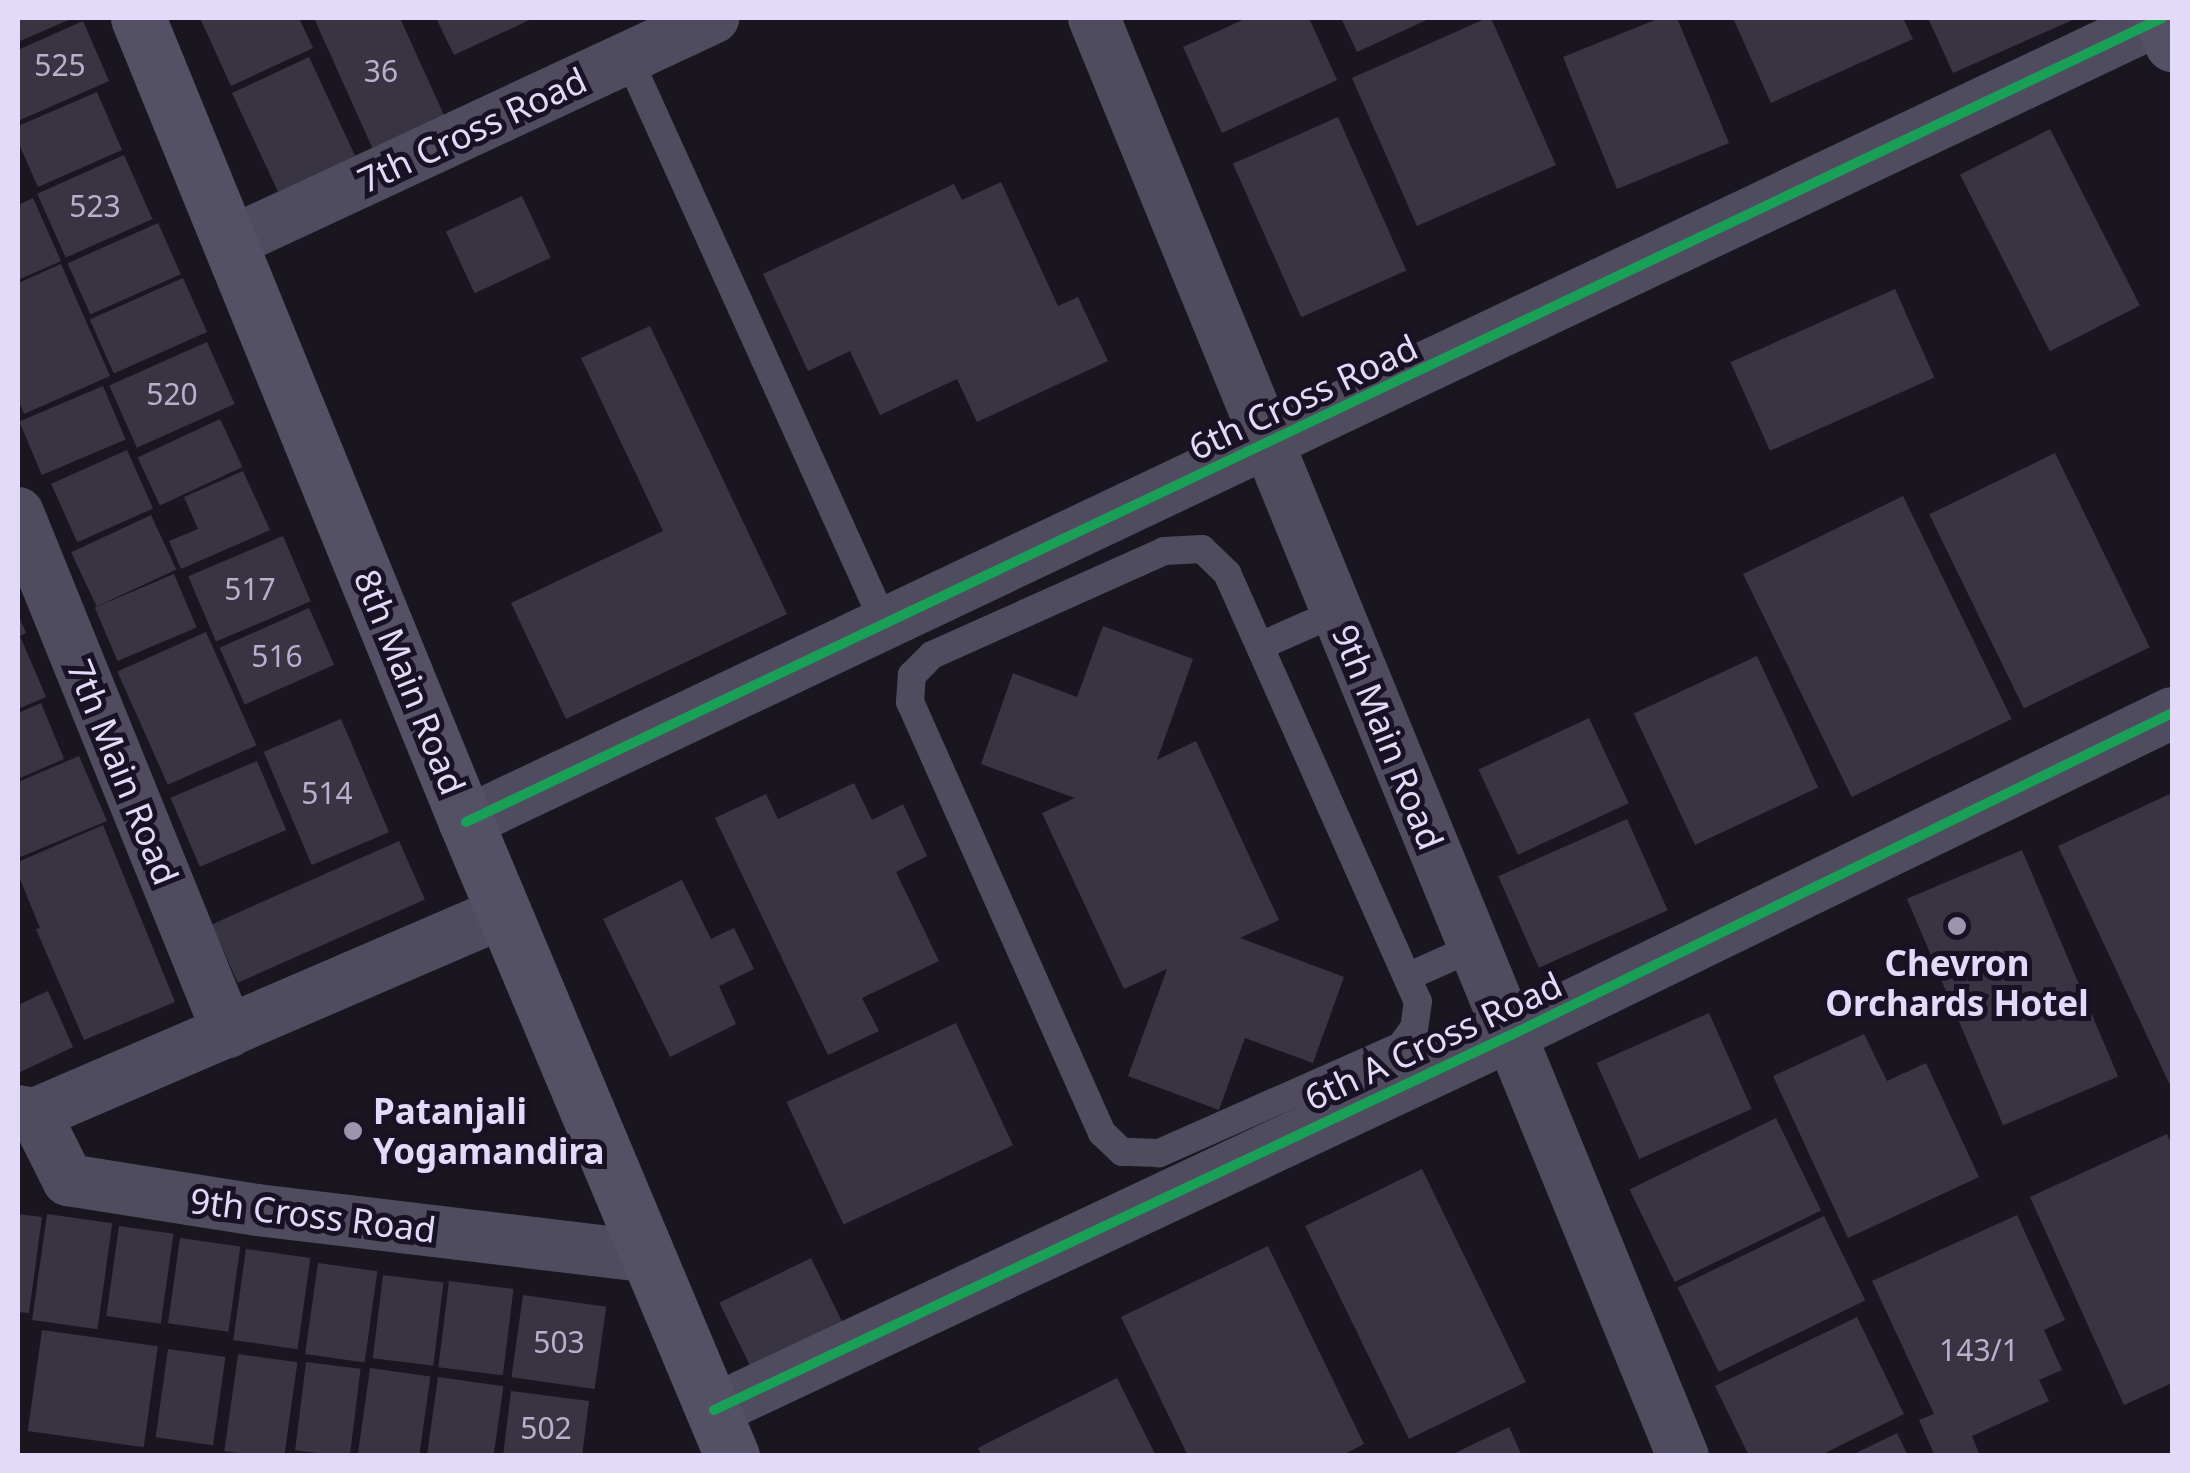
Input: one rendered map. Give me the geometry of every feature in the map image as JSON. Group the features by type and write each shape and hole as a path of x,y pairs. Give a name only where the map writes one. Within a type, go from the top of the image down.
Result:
{"street":[{"name":"8th Main Road","path":"138,18 466,822 723,1433"},
{"name":"7th Cross Road","path":"231,242 713,18"},
{"name":"9th Main Road","path":"1094,18 1683,1456"},
{"name":"6th Cross Road","path":"466,822 2162,18"},
{"path":"2162,18 2172,44"},
{"name":"7th Main Road","path":"18,513 228,1032"},
{"name":"6th A Cross Road","path":"723,1433 1511,1035 2172,713"},
{"path":"26,1112 228,1032 504,912"},
{"name":"9th Cross Road","path":"26,1112 68,1180 257,1210 649,1256"}],"lane":[{"path":"628,58 885,625"},
{"path":"1202,549 1227,573 1260,646 1418,1001 1414,1028 1401,1046 1159,1153 1122,1152 1102,1132 910,702 912,676 932,655 1164,551 1202,549"},
{"path":"1260,646 1337,612"},
{"path":"1407,978 1474,947"}],"building":[{"path":"18,18 73,18 18,42"},
{"path":"200,18 299,18 313,48 231,86"},
{"path":"314,18 400,18 448,124 376,156"},
{"path":"436,18 534,18 454,55"},
{"path":"1247,18 1309,18 1337,80 1222,133 1183,47"},
{"path":"1341,18 1431,18 1357,52"},
{"path":"1491,18 1556,165 1417,226 1352,78"},
{"path":"1660,18 1677,18 1729,143 1617,189 1563,57"},
{"path":"1733,18 1903,18 1913,39 1771,103"},
{"path":"1928,18 2077,18 1953,73"},
{"path":"83,21 109,81 18,121 18,50"},
{"path":"309,57 355,156 278,192 232,93"},
{"path":"97,92 122,150 38,187 18,142 18,126"},
{"path":"1338,117 1406,270 1301,317 1233,164"},
{"path":"2050,129 2140,305 2050,351 1960,175"},
{"path":"124,155 152,219 66,258 37,194"},
{"path":"1001,182 1058,306 1078,297 1108,361 977,422 957,379 880,415 850,351 808,371 763,274 954,184 962,200"},
{"path":"522,196 551,258 475,293 446,231"},
{"path":"33,198 61,261 18,280 18,205"},
{"path":"158,223 181,274 90,314 68,263"},
{"path":"61,264 110,376 24,414 18,399 18,283"},
{"path":"183,278 207,332 114,373 90,319"},
{"path":"1895,289 1934,378 1770,451 1731,362"},
{"path":"650,326 787,614 566,719 511,603 663,531 581,358"},
{"path":"207,342 235,404 137,448 109,386"},
{"path":"103,386 126,439 42,475 19,422"},
{"path":"220,419 242,467 160,505 138,457"},
{"path":"127,450 153,508 77,542 51,484"},
{"path":"2055,453 2150,647 2024,709 1929,514"},
{"path":"243,471 270,530 181,569 169,541 198,529 184,497"},
{"path":"1903,496 2012,719 1852,797 1743,574"},
{"path":"151,515 176,569 97,607 71,552"},
{"path":"283,536 311,601 216,642 188,576"},
{"path":"174,574 197,627 117,661 95,608"},
{"path":"309,608 334,665 245,705 219,648"},
{"path":"18,614 26,633 20,636 46,697 18,709"},
{"path":"1103,626 1193,659 1157,760 1196,741 1279,920 1240,938 1344,977 1313,1063 1245,1038 1219,1110 1128,1076 1167,969 1124,989 1042,813 1075,798 981,764 1013,673 1077,697"},
{"path":"206,632 256,745 168,785 117,671"},
{"path":"1757,656 1818,787 1695,845 1634,713"},
{"path":"41,703 64,759 18,779 18,713"},
{"path":"1589,718 1629,803 1518,855 1478,770"},
{"path":"341,719 389,832 312,865 264,752"},
{"path":"79,756 107,821 18,858 18,782"},
{"path":"257,761 286,830 200,867 170,798"},
{"path":"854,783 872,820 903,804 927,856 896,872 939,961 862,998 879,1031 828,1055 715,818 766,794 778,819"},
{"path":"2172,793 2172,1083 2170,1085 2058,846"},
{"path":"1627,819 1668,910 1539,968 1498,876"},
{"path":"103,825 175,1002 84,1040 36,929 40,928 18,874 18,862"},
{"path":"399,841 425,899 238,983 212,924"},
{"path":"2022,850 2118,1076 2003,1125 1907,899"},
{"path":"682,880 711,939 734,928 754,969 719,986 736,1024 670,1057 603,919"},
{"path":"48,991 73,1047 18,1073 18,1005"},
{"path":"1709,1013 1752,1109 1639,1159 1597,1063"},
{"path":"956,1023 1013,1145 844,1224 787,1102"},
{"path":"1864,1034 1887,1081 1926,1063 1979,1177 1848,1238 1773,1076"},
{"path":"1776,1118 1821,1211 1675,1282 1629,1189"},
{"path":"2167,1134 2172,1146 2172,1383 2124,1405 2030,1197"},
{"path":"1422,1169 1526,1382 1409,1439 1305,1226"},
{"path":"18,1214 42,1217 29,1313 18,1312"},
{"path":"47,1214 112,1223 97,1329 32,1320"},
{"path":"2017,1215 2065,1320 2044,1330 2062,1370 2039,1380 2049,1401 1972,1436 1980,1456 1935,1456 1919,1420 1934,1414 1872,1281"},
{"path":"1824,1216 1865,1300 1719,1372 1677,1287"},
{"path":"119,1226 173,1234 161,1324 106,1316"},
{"path":"180,1238 240,1246 228,1332 168,1323"},
{"path":"1268,1246 1364,1444 1341,1456 1188,1456 1121,1317"},
{"path":"246,1249 310,1258 298,1349 233,1340"},
{"path":"811,1258 849,1335 757,1380 719,1303"},
{"path":"318,1263 377,1271 365,1362 305,1354"},
{"path":"383,1275 444,1282 433,1366 373,1358"},
{"path":"449,1281 514,1289 503,1375 438,1367"},
{"path":"523,1295 606,1307 595,1389 511,1377"},
{"path":"1857,1317 1904,1414 1819,1456 1749,1456 1715,1386"},
{"path":"42,1330 158,1346 144,1447 28,1431"},
{"path":"168,1349 225,1357 213,1445 156,1437"},
{"path":"238,1354 297,1362 284,1456 224,1451"},
{"path":"306,1362 361,1369 350,1456 295,1450"},
{"path":"370,1368 430,1376 419,1456 358,1456"},
{"path":"438,1377 503,1386 494,1456 427,1456"},
{"path":"1117,1378 1156,1456 982,1456 978,1448"},
{"path":"511,1391 589,1401 582,1456 503,1456"},
{"path":"1509,1427 1522,1456 1449,1456"},
{"path":"1897,1433 1908,1456 1850,1456"}],"cycle path":[{"path":"466,822 2162,18"},
{"path":"714,1410 1511,1035 2172,713"}],"place":[{"name":"Chevron Orchards Hotel","path":"1957,926"},
{"name":"Patanjali Yogamandira","path":"353,1131"}]}
